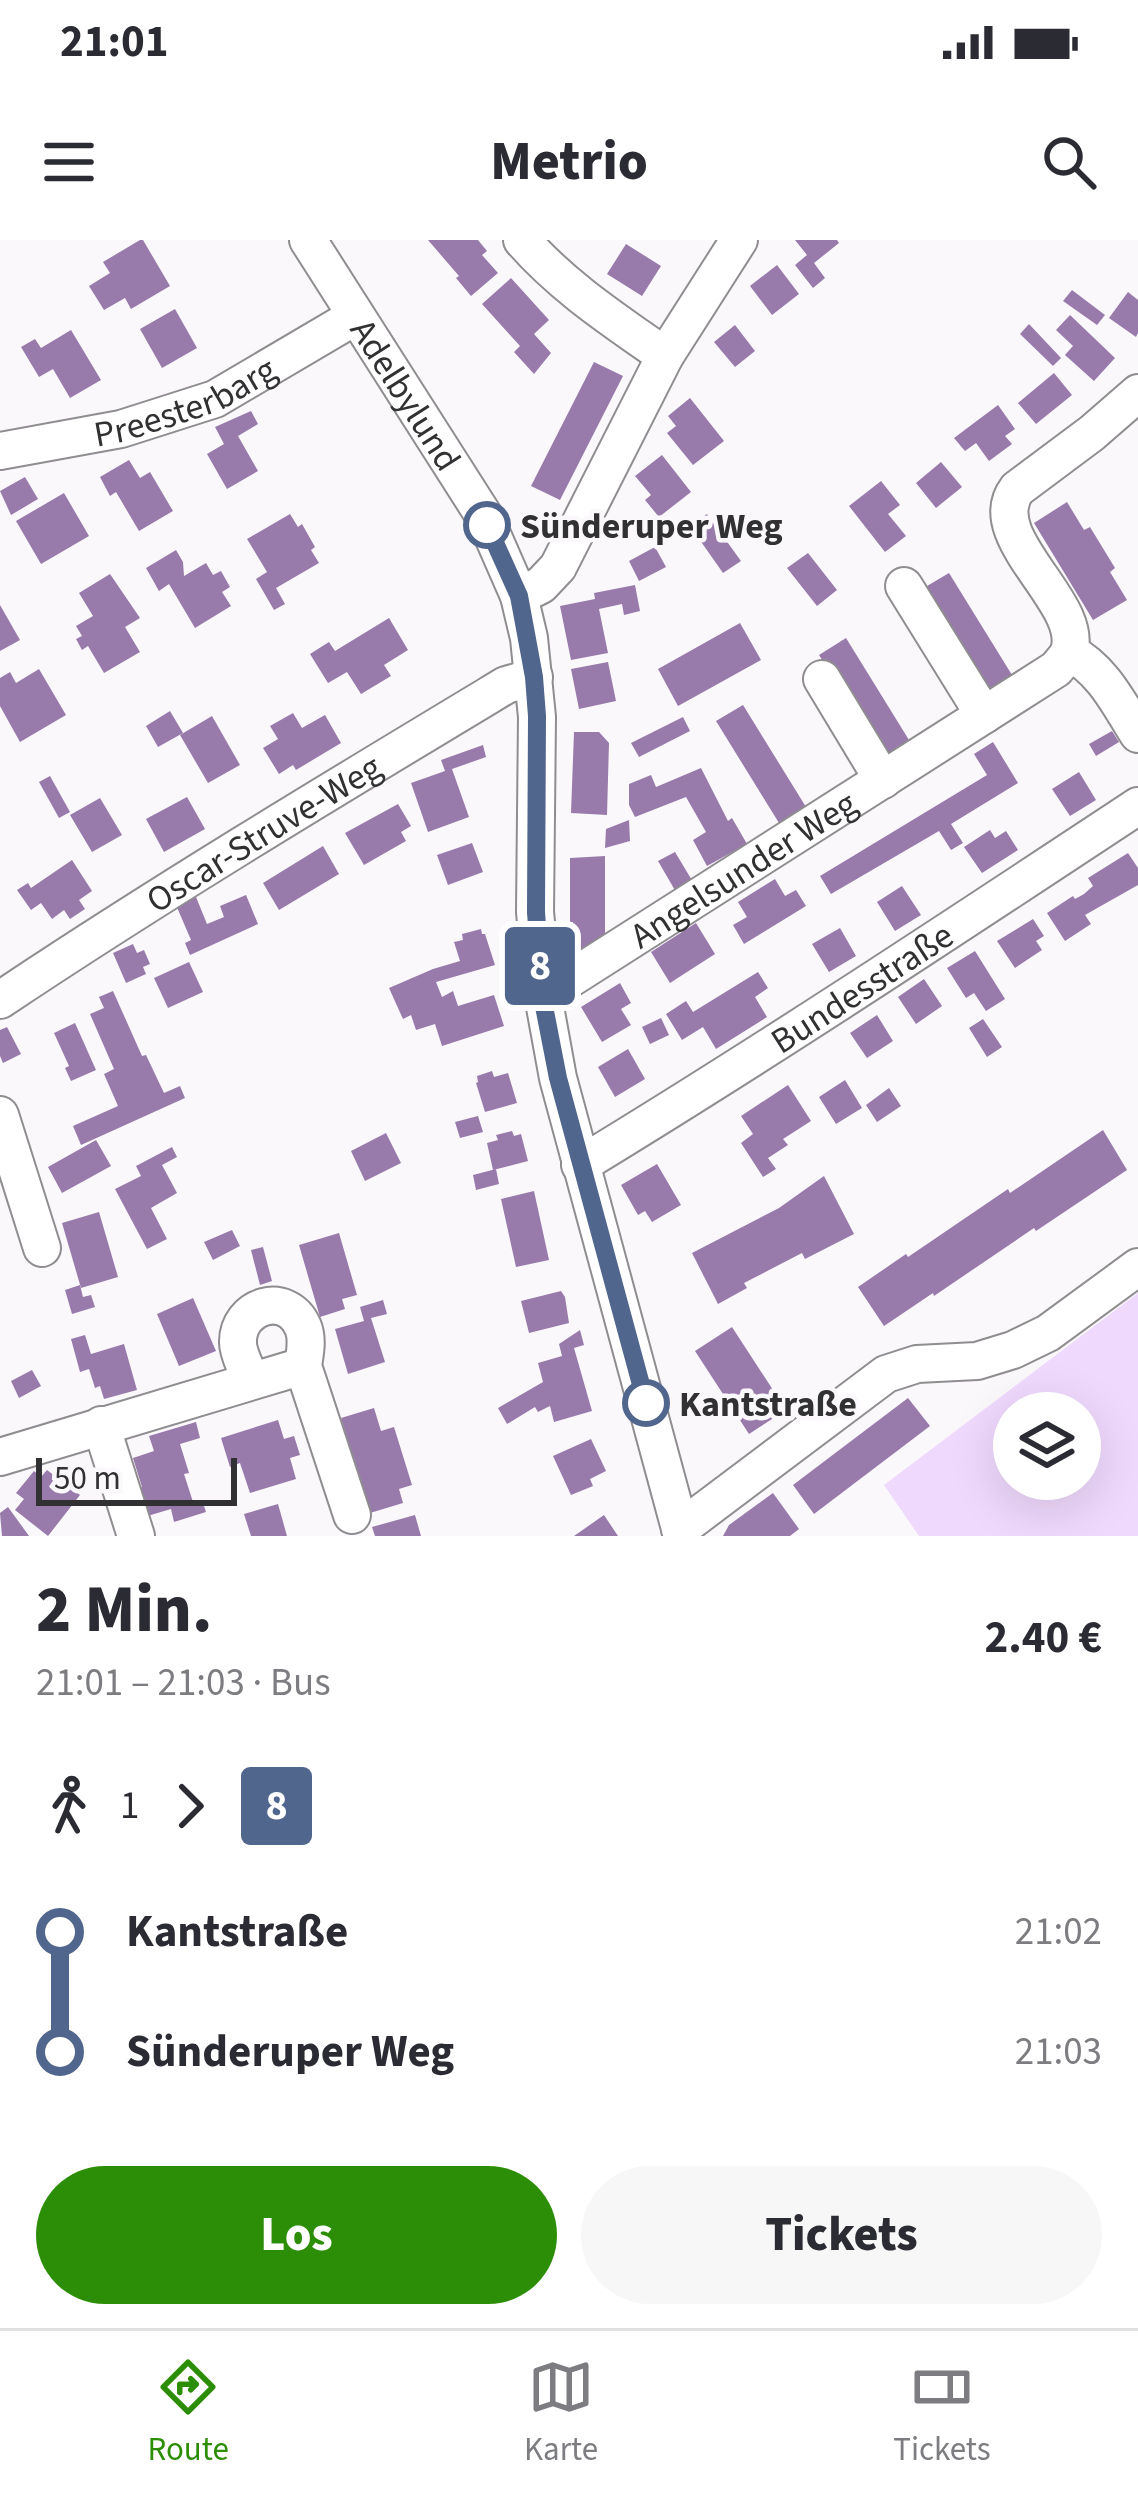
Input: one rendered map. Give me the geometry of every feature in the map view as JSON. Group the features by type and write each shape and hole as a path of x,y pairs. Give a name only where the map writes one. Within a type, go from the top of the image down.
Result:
{"street":[{"name":"Adelbylund","path":"308,240 484,516 519,596 537,716 536,912 542,996 580,1165 681,1532"},
{"path":"522,240 588,302 664,356"},
{"path":"519,596 541,585 558,567 664,356 739,240"},
{"name":"Preesterbarg","path":"0,451 121,429 215,399 356,316"},
{"path":"1138,393 1017,489 1009,500 1008,524 1059,608 1069,632 1069,652 1088,662 1106,682 1138,734"},
{"path":"904,586 984,715"},
{"name":"Angelsunder Weg","path":"542,996 1056,669 1069,652"},
{"name":"Oscar-Struve-Weg","path":"0,1000 295,812 506,685 534,677"},
{"name":"Angelsunder Weg","path":"822,679 884,779"},
{"name":"Bundesstraße","path":"580,1165 709,1087 1138,806"},
{"path":"0,1114 42,1248"},
{"path":"681,1532 886,1374 917,1364 976,1361 1013,1350 1048,1333 1138,1267"},
{"path":"250,1380 238,1343 243,1320 258,1307 276,1304 293,1312 304,1328 303,1366 352,1515"},
{"path":"0,1456 303,1366"},
{"path":"101,1425 136,1536"}],"shaded area":[{"path":"1138,1293 1138,1536 919,1536 884,1485 993,1403 993,1500 1101,1500 1101,1392 1007,1392"}],"building":[{"path":"140,240 170,286 131,309 125,298 104,310 89,286 110,273 103,262"},
{"path":"428,240 478,240 487,251 482,255 498,273 471,296"},
{"path":"795,240 839,243 814,263 825,278 813,288 795,265 807,255"},
{"path":"626,244 661,266 642,296 607,274"},
{"path":"777,265 799,294 772,315 750,286"},
{"path":"511,278 549,320 534,334 551,353 534,374 514,352 520,346 482,304"},
{"path":"1072,290 1105,315 1097,325 1063,301"},
{"path":"1128,292 1138,300 1136,337 1109,318"},
{"path":"175,309 197,348 162,368 140,329"},
{"path":"1070,315 1115,358 1094,381 1065,355 1073,346 1056,330"},
{"path":"1029,324 1061,358 1053,366 1020,334"},
{"path":"735,325 755,351 735,367 714,342"},
{"path":"71,330 101,380 70,398 53,369 39,377 21,347 35,339 41,348"},
{"path":"594,362 623,376 560,500 531,486"},
{"path":"1054,373 1072,395 1036,424 1018,403"},
{"path":"690,398 724,441 693,465 667,433 676,426 668,416"},
{"path":"998,405 1015,429 1005,436 1012,444 989,461 976,443 965,451 954,438"},
{"path":"251,411 258,424 238,436 258,471 227,489 207,454 224,444 215,427"},
{"path":"662,455 691,492 659,517 645,500 651,495 635,476"},
{"path":"129,460 140,478 150,472 173,511 139,531 116,492 110,496 100,477"},
{"path":"941,462 962,487 936,508 916,483"},
{"path":"25,477 38,499 11,515 0,491"},
{"path":"881,481 900,505 888,514 906,536 885,552 849,506"},
{"path":"64,493 89,536 41,564 16,521"},
{"path":"1067,502 1084,530 1090,527 1115,568 1110,572 1127,600 1093,620 1034,523"},
{"path":"290,514 298,527 302,524 319,563 276,588 285,604 274,610 256,579 267,572 247,539"},
{"path":"707,514 741,561 723,573 690,526"},
{"path":"655,547 666,567 639,581 629,561"},
{"path":"176,550 184,576 206,563 213,575 221,571 230,587 222,592 231,606 195,628 169,584 159,591 146,568"},
{"path":"808,553 837,590 817,606 787,568"},
{"path":"949,573 1012,675 986,691 922,589"},
{"path":"110,574 140,618 125,627 140,652 104,673 88,646 82,650 76,626 93,616 79,593"},
{"path":"635,585 640,611 624,615 622,604 599,609 608,653 571,660 560,606"},
{"path":"0,605 20,640 0,651"},
{"path":"389,618 408,650 384,665 391,676 361,694 347,672 328,683 310,654 329,642 335,651"},
{"path":"740,623 761,660 678,706 658,669"},
{"path":"846,638 909,740 882,757 819,655"},
{"path":"608,662 616,701 579,709 571,669"},
{"path":"39,669 66,715 20,742 0,706 0,678 10,672 16,683"},
{"path":"743,705 806,807 779,823 716,721"},
{"path":"170,711 183,733 158,747 146,726"},
{"path":"293,713 302,728 325,715 341,743 296,770 293,765 279,774 263,748 278,739 270,726"},
{"path":"212,716 240,765 208,783 180,735"},
{"path":"683,717 690,731 639,757 631,743"},
{"path":"1112,731 1119,742 1096,756 1089,744"},
{"path":"574,732 599,732 609,743 607,815 571,813"},
{"path":"993,742 1018,783 951,824 963,843 951,850 939,831 831,894 820,876 987,775 974,754"},
{"path":"483,745 486,757 452,769 469,817 428,832 411,783 445,771 441,760"},
{"path":"701,768 728,821 732,818 747,844 707,866 693,840 706,832 686,797 635,817 629,805 629,784 651,775 656,787"},
{"path":"1079,772 1096,800 1070,816 1052,789"},
{"path":"50,776 70,812 59,818 39,782"},
{"path":"187,797 205,829 164,852 146,819"},
{"path":"100,798 122,835 92,852 70,815"},
{"path":"398,804 411,826 401,832 406,841 364,865 345,833"},
{"path":"629,820 630,841 605,848 606,829"},
{"path":"990,830 995,838 1006,831 1018,850 982,873 964,847"},
{"path":"472,843 483,872 448,885 437,855"},
{"path":"323,846 339,874 279,910 263,883"},
{"path":"675,852 693,882 676,892 658,861"},
{"path":"1128,853 1138,868 1138,885 1085,915 1091,924 1065,941 1047,913 1084,894 1093,886 1088,878"},
{"path":"605,856 605,938 580,951 574,947 570,922 570,858"},
{"path":"72,860 92,891 79,900 85,909 70,919 64,910 52,919 41,903 31,910 17,890 28,883 31,888"},
{"path":"775,879 785,896 796,890 806,906 744,944 733,925 747,917 738,902"},
{"path":"902,886 921,915 895,931 877,902"},
{"path":"246,895 258,924 190,955 185,943 191,940 176,905 196,897 207,924 224,917 220,906"},
{"path":"1033,919 1044,936 1036,941 1042,950 1015,968 997,941"},
{"path":"696,923 715,954 670,983 651,952"},
{"path":"840,928 856,956 829,972 812,944"},
{"path":"481,929 495,965 436,982 442,997 453,991 458,1006 494,995 504,1026 442,1046 435,1024 416,1030 411,1015 403,1019 389,988 460,961 454,942 463,940 462,934"},
{"path":"133,944 137,953 144,950 150,964 143,967 146,974 126,983 113,953"},
{"path":"975,951 1005,999 986,1011 974,993 966,998 947,968"},
{"path":"189,962 203,992 168,1008 154,978"},
{"path":"758,972 768,988 755,997 767,1017 716,1049 703,1027 682,1040 666,1014 686,1001 693,1012"},
{"path":"924,979 942,1006 916,1024 898,997"},
{"path":"620,983 631,1003 621,1009 631,1025 602,1042 581,1007"},
{"path":"113,991 164,1093 180,1086 185,1098 81,1145 73,1126 118,1106 104,1074 114,1069 90,1014 104,1008 99,997"},
{"path":"877,1015 893,1041 867,1058 850,1033"},
{"path":"661,1018 669,1035 650,1044 642,1027"},
{"path":"983,1019 1002,1047 987,1057 969,1028"},
{"path":"75,1023 96,1070 71,1081 54,1033"},
{"path":"7,1027 21,1054 3,1063 0,1030"},
{"path":"628,1049 645,1079 615,1097 598,1067"},
{"path":"492,1071 494,1077 508,1073 517,1103 485,1112 477,1076"},
{"path":"845,1080 862,1108 836,1124 819,1097"},
{"path":"788,1085 811,1121 783,1139 788,1145 768,1158 776,1169 763,1177 741,1143 753,1134 741,1116"},
{"path":"889,1088 901,1106 877,1122 866,1105"},
{"path":"478,1116 483,1132 460,1138 455,1122"},
{"path":"1103,1130 1127,1170 884,1326 858,1287"},
{"path":"512,1131 514,1136 521,1134 528,1161 493,1170 487,1143"},
{"path":"386,1133 401,1163 365,1181 351,1151"},
{"path":"96,1140 111,1166 62,1193 48,1167"},
{"path":"172,1147 177,1157 162,1165 177,1193 151,1208 167,1239 147,1249 115,1189 141,1176 136,1166"},
{"path":"657,1164 681,1205 652,1222 645,1211 638,1215 621,1185"},
{"path":"496,1169 499,1184 476,1190 473,1175"},
{"path":"824,1176 854,1234 805,1259 802,1253 744,1283 747,1288 718,1304 692,1253 779,1208"},
{"path":"534,1191 549,1260 516,1267 501,1199"},
{"path":"99,1212 118,1277 81,1288 62,1223"},
{"path":"232,1230 240,1246 213,1260 204,1242"},
{"path":"339,1233 357,1295 342,1299 345,1309 320,1317 299,1245"},
{"path":"263,1247 272,1281 260,1285 251,1250"},
{"path":"80,1285 83,1297 91,1295 95,1307 72,1314 65,1290"},
{"path":"561,1291 569,1323 529,1333 521,1301"},
{"path":"193,1298 216,1351 179,1366 157,1314"},
{"path":"383,1300 387,1314 371,1318 385,1362 348,1374 335,1329 364,1321 360,1307"},
{"path":"732,1327 786,1410 749,1434 695,1351"},
{"path":"580,1330 584,1345 574,1348 592,1411 554,1422 550,1406 538,1412 535,1407 507,1424 498,1408 543,1382 538,1363 562,1356 559,1344"},
{"path":"85,1335 91,1354 124,1344 137,1390 104,1399 89,1369 80,1372 71,1339"},
{"path":"32,1370 41,1386 19,1398 11,1381"},
{"path":"908,1398 930,1426 814,1514 793,1485"},
{"path":"374,1408 381,1431 394,1427 412,1485 399,1489 403,1503 370,1513 341,1418"},
{"path":"278,1420 284,1439 294,1436 300,1455 290,1458 296,1479 250,1493 240,1463 230,1467 221,1438"},
{"path":"196,1422 200,1438 180,1444 193,1502 202,1500 206,1512 174,1522 171,1509 144,1517 133,1458 154,1451 149,1436"},
{"path":"591,1439 606,1471 590,1479 593,1486 571,1495 553,1456"},
{"path":"47,1470 80,1495 48,1536 15,1510 24,1499 16,1493 34,1471 41,1477"},
{"path":"773,1493 799,1529 790,1536 723,1536 729,1525"},
{"path":"278,1504 287,1536 251,1536 244,1514"},
{"path":"8,1507 29,1536 2,1536 0,1513"},
{"path":"415,1515 421,1536 375,1536 372,1527"},
{"path":"604,1515 618,1536 574,1536"}],"bus line":[{"name":"8","path":"487,525 519,596 534,677 536,912 542,996 580,1165 646,1403"}],"place":[{"name":"Sünderuper Weg","path":"487,525"},
{"name":"Kantstraße","path":"646,1403"}]}
